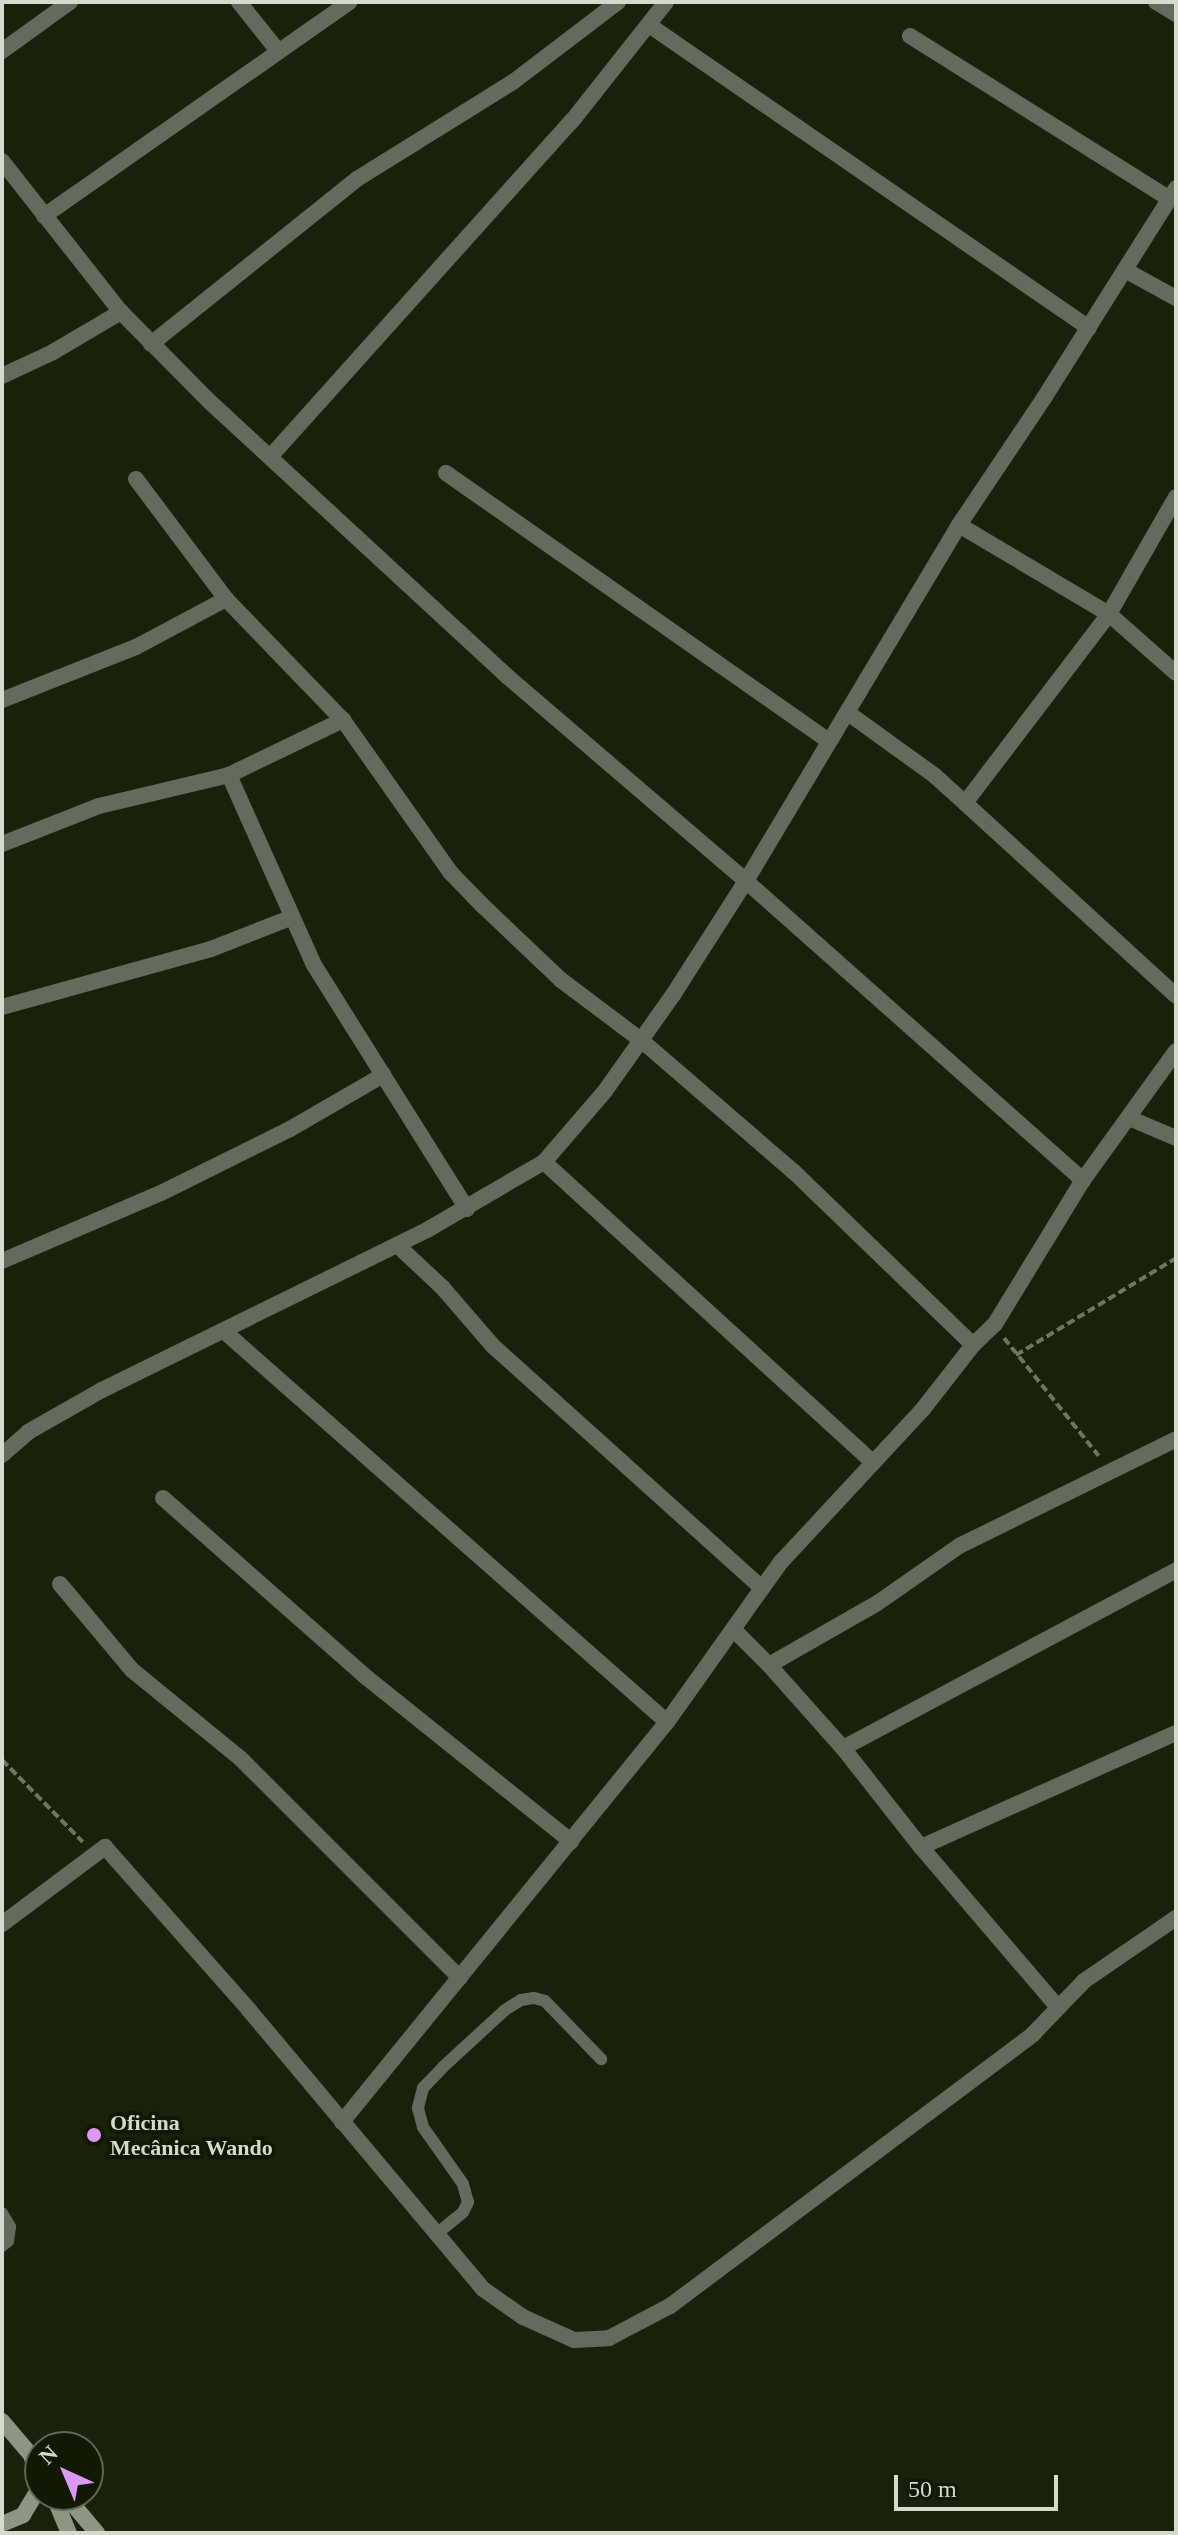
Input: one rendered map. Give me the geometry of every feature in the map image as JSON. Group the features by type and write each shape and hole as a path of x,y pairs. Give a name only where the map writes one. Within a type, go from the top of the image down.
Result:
{"street":[{"path":"2,51 70,2"},
{"path":"239,2 278,51"},
{"path":"44,216 350,2"},
{"path":"151,344 357,179 502,89 618,2"},
{"path":"270,457 572,121 666,2"},
{"path":"1156,2 1176,14"},
{"path":"649,25 1089,328"},
{"path":"2,1455 28,1432 102,1390 225,1332 467,1209 544,1162 605,1091 746,881 959,525 1089,328 1173,193 910,36"},
{"path":"2,161 121,312 270,457 508,677 746,881 1083,1180"},
{"path":"1125,270 1176,298"},
{"path":"2,376 53,352 121,312"},
{"path":"446,473 829,741"},
{"path":"136,479 226,599 343,720 451,873 551,971 641,1040 844,1217 973,1345"},
{"path":"965,803 1109,614 1176,497"},
{"path":"959,525 1109,614 1176,673"},
{"path":"2,700 136,647 226,599"},
{"path":"848,713 934,775 1176,996"},
{"path":"2,844 99,806 229,775 343,720"},
{"path":"229,775 290,918 341,1012 467,1209"},
{"path":"2,1007 211,949 290,918"},
{"path":"342,2122 667,1722 735,1631 761,1587 923,1409 973,1345 995,1324 1083,1180 1176,1051"},
{"path":"2,1261 161,1193 290,1129 383,1075"},
{"path":"1129,1118 1176,1138"},
{"path":"544,1162 872,1462"},
{"path":"397,1245 442,1287 493,1346 761,1587"},
{"path":"225,1332 667,1722"},
{"path":"769,1665 876,1604 959,1546 1176,1439"},
{"path":"163,1498 366,1677 571,1841"},
{"path":"843,1748 1176,1570"},
{"path":"60,1584 132,1670 240,1758 460,1978"},
{"path":"735,1631 843,1748 921,1847 1057,2006"},
{"path":"921,1847 1176,1733"},
{"path":"2,1924 93,1852 105,1847 249,2010 483,2289 523,2317 574,2340 609,2338 670,2306 1033,2034 1084,1981 1176,1918"},
{"path":"2,2421 24,2448"},
{"path":"2,2524 25,2511"},
{"path":"60,2511 69,2533"},
{"path":"78,2511 97,2533"}],"lane":[{"path":"435,2235 463,2212 468,2202 463,2184 423,2127 418,2108 423,2088 505,2010 521,2000 534,1998 545,2001 601,2059"},
{"path":"2,2213 10,2227 8,2241 2,2246"}],"path":[{"path":"1016,1355 1176,1258"},
{"path":"995,1324 1016,1355 1109,1471"},
{"path":"2,1760 93,1852"}],"place":[{"name":"Oficina Mecânica Wando","path":"94,2135"}]}
